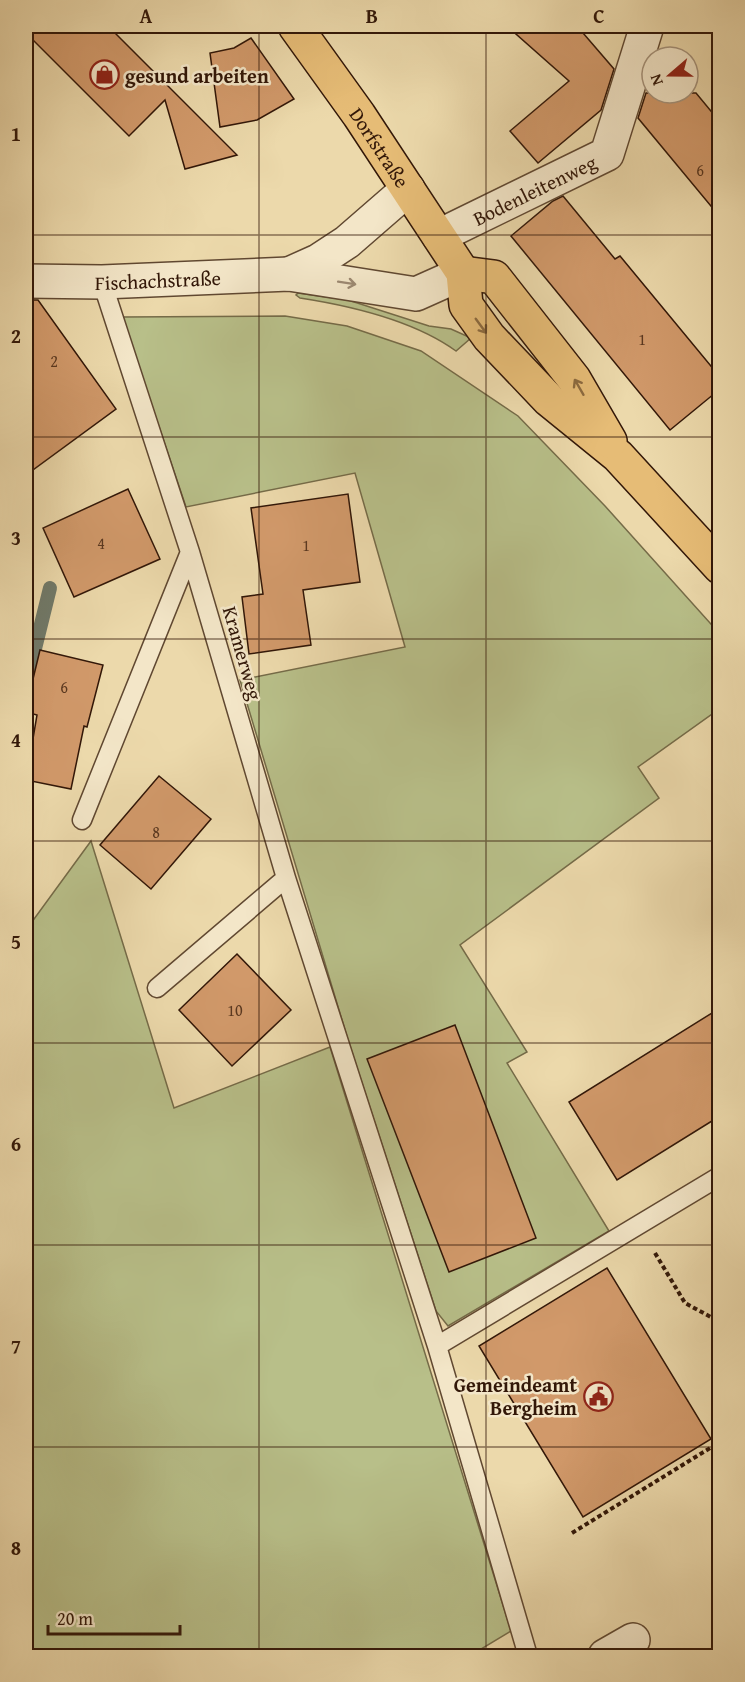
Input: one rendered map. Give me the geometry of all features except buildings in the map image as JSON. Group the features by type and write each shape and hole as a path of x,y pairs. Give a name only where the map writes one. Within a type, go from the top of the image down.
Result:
{"main road":[{"name":"Dorfstraße","path":"295,26 359,115 463,273"},
{"path":"463,273 494,277 574,379 618,456 720,567"}],"street":[{"name":"Bodenleitenweg","path":"439,236 608,154 647,26"},
{"name":"Fischachstraße","path":"289,274 318,261 347,242 408,189"},
{"name":"Fischachstraße","path":"26,281 102,282 289,274 416,294 463,273"}],"lane":[{"name":"Kramerweg","path":"102,282 190,552 286,878 437,1346 528,1656"},
{"path":"82,820 190,552"},
{"path":"157,988 286,878"},
{"path":"437,1346 720,1176"}],"path":[{"path":"638,1225 685,1304 720,1322"},
{"path":"572,1533 715,1445 720,1437"}],"green space":[{"path":"298,293 348,300 429,326 451,329 471,338 456,351 439,340 401,323 361,310 300,298 296,295"},
{"path":"285,316 347,326 421,351 518,416 605,506 719,633 719,709 638,767 659,798 460,945 527,1052 507,1063 609,1231 448,1326 436,1311 348,1040 240,680 405,647 355,473 186,507 122,317"},
{"path":"91,841 174,1108 330,1047 511,1631 481,1649 484,1656 26,1656 26,930"}],"waterway":[{"path":"26,685 50,588"}],"place":[{"name":"gesund arbeiten","path":"104,75"},
{"name":"Gemeindeamt Bergheim","path":"598,1396"}]}
